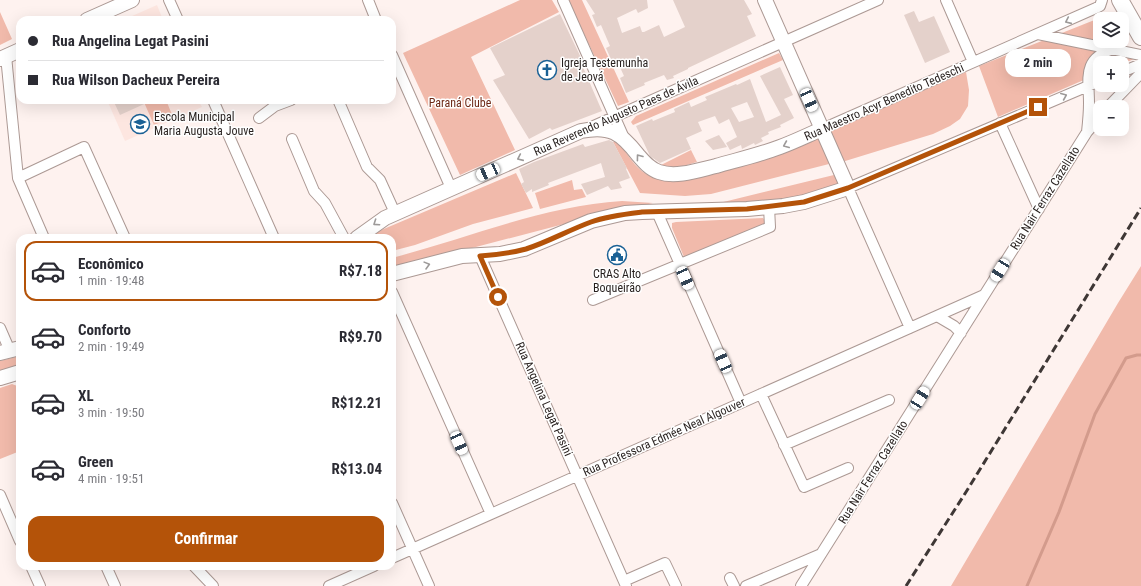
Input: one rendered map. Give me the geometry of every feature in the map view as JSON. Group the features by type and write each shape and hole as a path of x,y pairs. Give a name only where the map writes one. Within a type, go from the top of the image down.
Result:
{"main road":[{"path":"96,16 132,0"},
{"path":"396,273 462,256 480,256 524,249 552,239 591,221 625,213 769,207 804,202 848,188 764,0"},
{"path":"1120,0 1141,37"},
{"path":"3,58 16,52"},
{"path":"581,131 591,129 606,130 615,132 624,138"},
{"name":"Rua Maestro Acyr Benedito Tedeschi","path":"624,138 644,163 658,172 673,174 706,168 768,151 822,129"},
{"name":"Rua Reverendo Augusto Paes de Ávila","path":"362,234 379,221 395,213 581,131"},
{"path":"0,378 16,374"}],"street":[{"path":"169,0 176,16"},
{"path":"368,0 374,16"},
{"path":"563,0 624,138"},
{"name":"Rua Reverendo Augusto Paes de Ávila","path":"581,131 878,0"},
{"path":"946,0 973,62"},
{"name":"Rua Maestro Acyr Benedito Tedeschi","path":"822,129 1096,8 1102,2"},
{"path":"1038,34 1141,55"},
{"path":"1087,132 1089,109 1088,73 1092,62 1097,56 1103,52 1113,49"},
{"path":"3,58 18,178 42,234"},
{"path":"1129,69 1141,64"},
{"path":"396,66 451,188"},
{"path":"1115,100 1141,73"},
{"path":"910,328 848,188 1093,84"},
{"path":"215,104 272,234"},
{"path":"259,118 275,106 280,104"},
{"path":"341,104 367,167 380,180 395,213"},
{"path":"1000,123 1038,209"},
{"name":"Rua Nair Ferraz Cazellato","path":"801,586 1038,209 1087,132 1093,125"},
{"path":"292,139 314,191 325,203 342,234"},
{"path":"18,178 84,147 122,234"},
{"path":"593,300 770,227 769,207"},
{"path":"657,212 741,403"},
{"name":"Rua Angelina Legat Pasini","path":"480,256 625,584"},
{"name":"Rua Professora Edmée Neal Algouver","path":"396,556 984,295"},
{"path":"396,301 491,514"},
{"path":"937,316 954,326 961,333"},
{"path":"0,328 10,351"},
{"path":"762,394 804,487 848,468"},
{"path":"784,445 889,400"},
{"path":"0,494 16,532"},
{"path":"396,512 429,586"},
{"path":"746,586 821,554"},
{"path":"625,584 665,563 676,586"},
{"path":"33,570 40,586"},
{"path":"108,570 115,586"},
{"path":"198,570 213,586"},
{"path":"329,586 365,570"}],"shaded area":[{"path":"157,5 161,16 132,16"},
{"name":"Escola Municipal Maria Augusta Jouve","path":"109,104 200,104 202,107 125,141"}],"green space":[{"name":"Paraná Clube","path":"520,0 552,0 559,12 471,57 515,150 460,175 403,53"},
{"path":"568,0 582,0 629,102 618,106"},
{"path":"0,12 12,39 0,45"},
{"path":"1093,21 1093,48 1126,48 1134,59 1129,61 1129,56 1093,56 1093,76 998,117 979,66"},
{"path":"779,53 783,60 633,125 631,122 636,116"},
{"path":"966,72 969,90 968,106 960,119 950,126 933,134 842,162 827,132"},
{"path":"145,104 168,104 173,117 154,125"},
{"path":"819,138 829,164 711,194 685,196 640,193 613,142 618,141 633,162 643,172 649,176 666,181 729,169"},
{"path":"691,150 697,162 674,167 665,167 661,165"},
{"path":"516,173 533,208 473,224 415,245 396,250 396,234 374,234"},
{"path":"838,174 841,182 834,187 794,199 703,207"},
{"path":"572,180 574,190 582,189 586,197 540,209 535,193"},
{"path":"622,201 653,203 606,213 396,268 396,257 535,216 593,204"},
{"path":"763,218 765,221 764,224 684,257 672,228 672,223 676,222"},
{"path":"1141,266 1141,586 951,586 1118,303"},
{"path":"16,357 16,369 0,373 0,361"},
{"path":"12,384 16,386 16,453 0,459 0,388"}],"building":[{"path":"586,0 647,0 648,8 638,13 636,9 617,18 622,33 640,26 642,32 644,32 659,25 664,37 685,27 673,0 744,0 752,14 747,16 756,36 688,68 673,76 674,78 667,80 664,75 644,83 645,85 626,93 620,78 624,76 618,63 613,64 606,48 610,46 601,25 597,27 592,15 595,14"},
{"path":"914,11 919,22 934,16 950,52 925,63 904,15"},
{"path":"560,14 584,64 582,65 602,111 552,130 550,128 529,139 493,80 505,75 490,48"},
{"path":"780,67 793,95 784,99 794,118 780,125 781,127 768,132 769,134 761,138 763,141 755,145 754,143 742,149 741,145 730,150 726,143 737,137 729,119 719,124 715,116 698,122 702,131 686,138 691,149 660,163 650,156 636,126 675,112 674,109 689,102 691,107 707,100 705,97 750,79 766,122 781,115 760,76","holes":["747,102 754,117 739,122 731,108"]},
{"path":"115,104 144,104 120,115"},
{"path":"719,135 727,147 713,150 705,141"},
{"path":"609,140 613,142 627,168 626,169 630,178 619,182 622,188 611,190 608,186 587,195 581,184 605,177 601,163 548,183 549,185 532,192 532,189 526,193 521,184 524,182 519,169 583,144 585,147"}],"waterway":[{"path":"1027,586 1059,512 1095,414 1126,358 1141,355"}],"railway":[{"path":"906,586 966,492 1141,208"}],"place":[{"name":"Igreja Testemunha de Jeová","path":"547,70"},
{"name":"Escola Municipal Maria Augusta Jouve","path":"140,124"},
{"name":"CRAS Alto Boqueirão","path":"617,255"}],"route":[{"path":"498,297 480,256 512,252 535,246 591,221 625,213 747,209 782,206 816,199 848,188 1038,107"}]}
